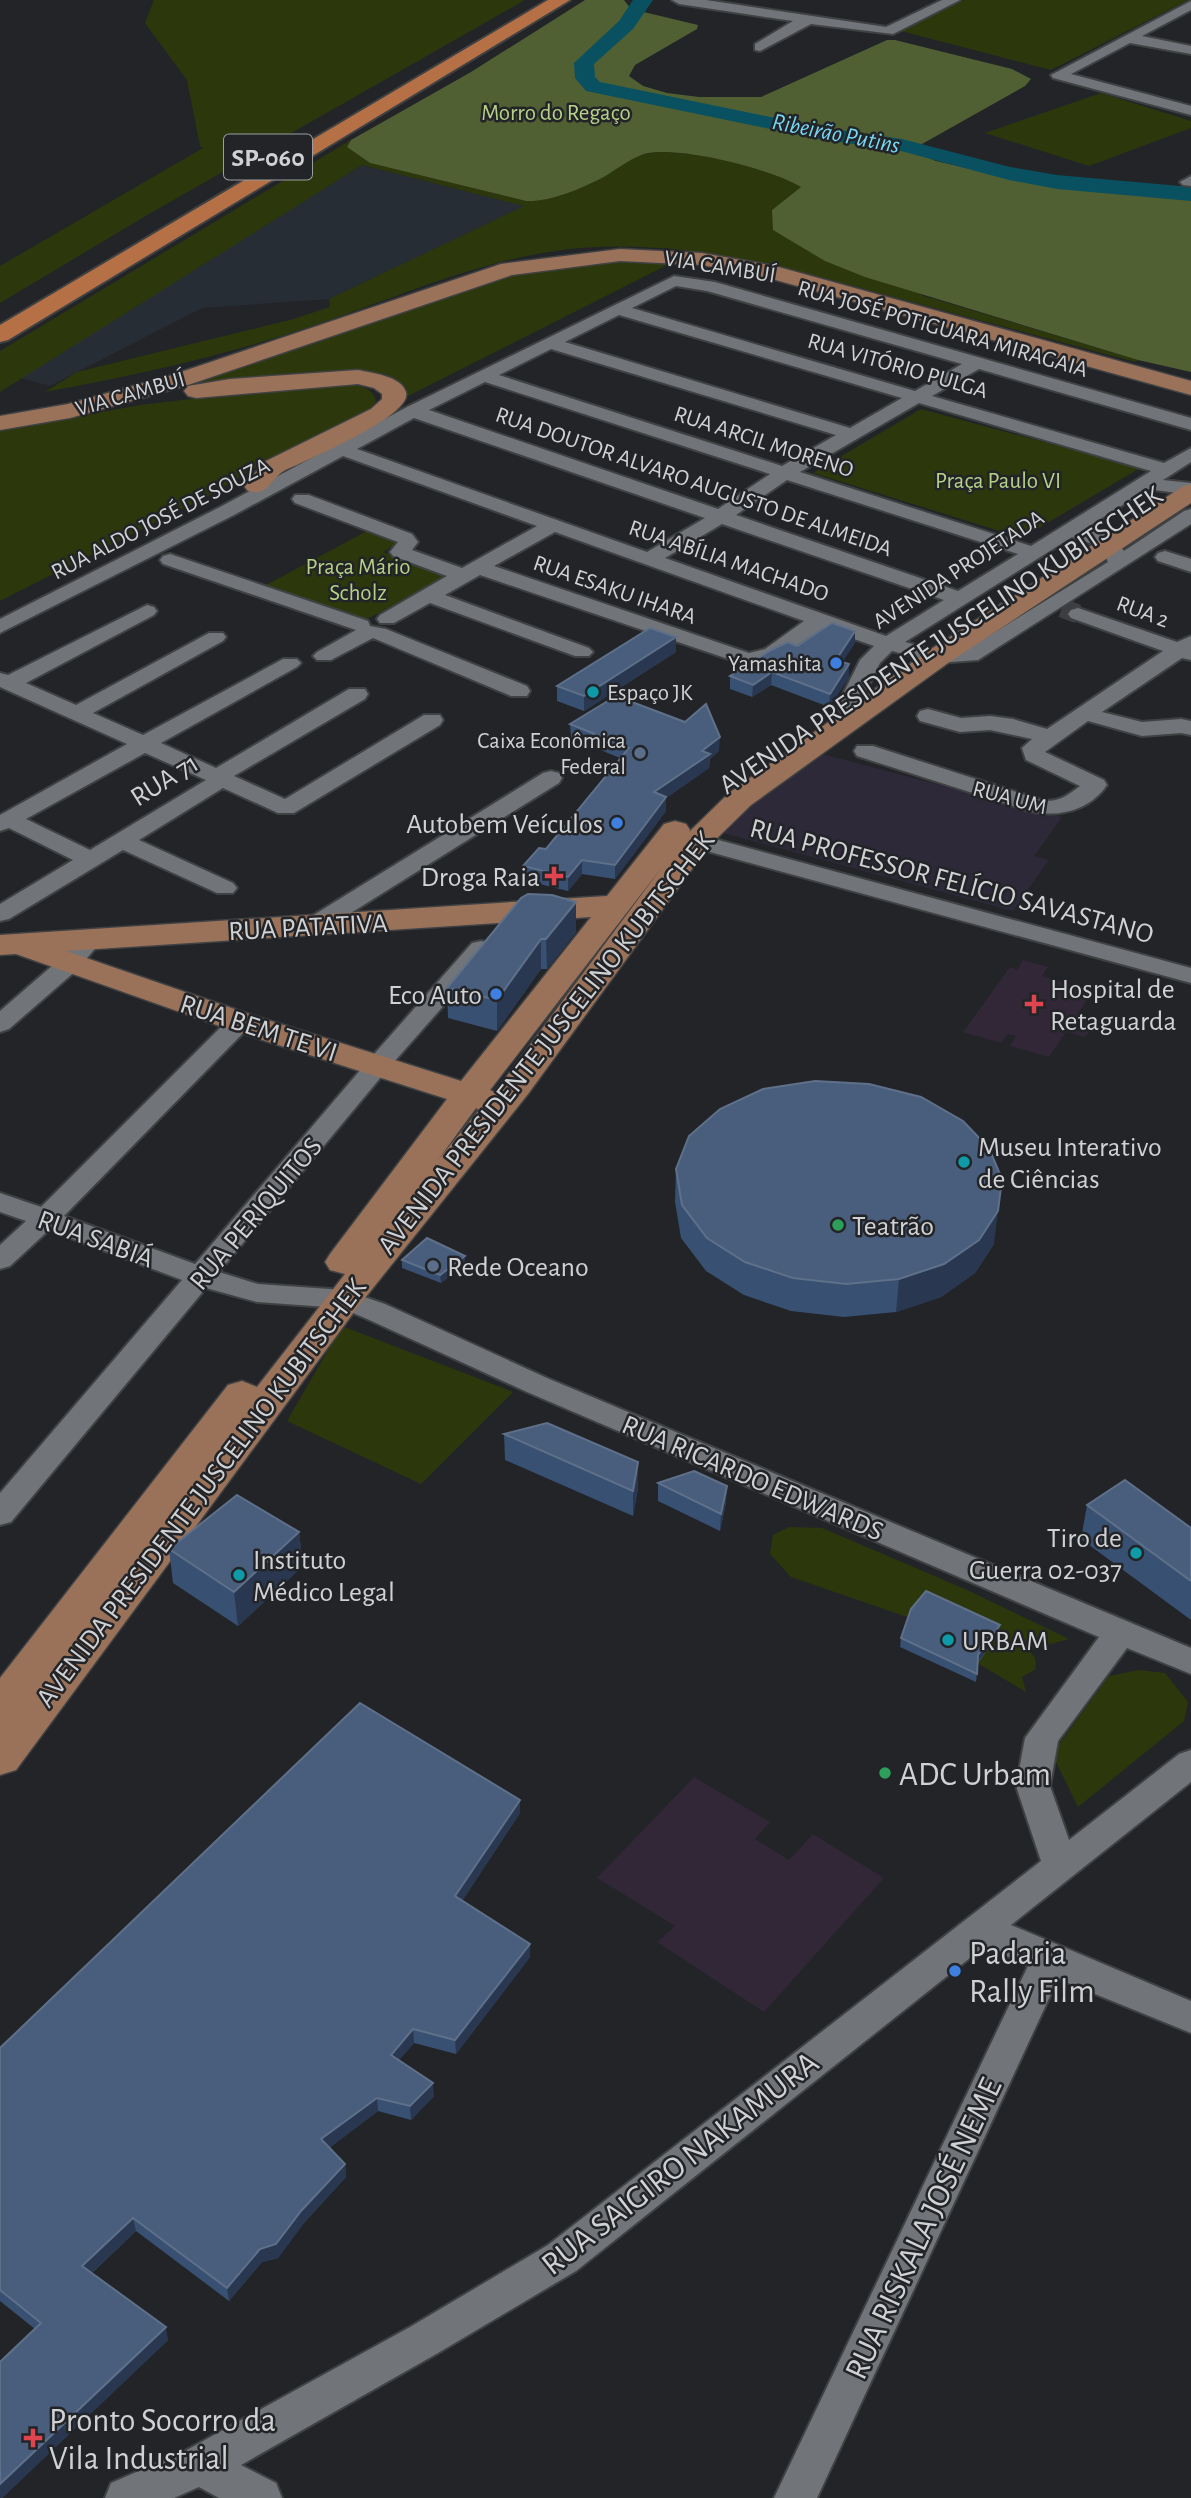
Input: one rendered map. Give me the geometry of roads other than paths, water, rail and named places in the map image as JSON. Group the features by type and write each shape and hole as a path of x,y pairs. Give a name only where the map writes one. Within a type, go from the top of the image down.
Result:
{"highway":[{"name":"SP-060","path":"0,313 536,0"},
{"name":"SP-060","path":"0,337 64,296 561,0"}],"main road":[{"name":"VIA CAMBUÍ","path":"4,417 70,411 177,381 509,269 597,256 702,260 775,273 1188,387"},
{"name":"VIA CAMBUÍ","path":"4,417 40,402 257,354"},
{"path":"70,411 230,386 332,377 358,377 382,383 394,392 394,401 379,414 273,467 257,486"},
{"name":"AVENIDA PRESIDENTE JUSCELINO KUBITSCHEK","path":"0,1758 329,1299 468,1096 616,905 684,837 859,716 986,602 1077,532 1167,477"},
{"name":"AVENIDA PRESIDENTE JUSCELINO KUBITSCHEK","path":"0,1710 329,1299 502,1104 684,837 685,818 730,778 929,655 1115,554 1191,491"},
{"name":"RUA PATATIVA","path":"9,944 511,914 616,905"},
{"name":"RUA BEM TE VI","path":"9,944 468,1096 502,1104"}],"street":[{"path":"679,0 888,31 949,2"},
{"path":"916,0 949,2"},
{"path":"1191,5 1058,75 1191,111"},
{"path":"760,47 810,19"},
{"path":"1128,38 1191,50"},
{"name":"RUA ALDO JOSÉ DE SOUZA","path":"0,617 257,486 340,449 662,285 681,280"},
{"name":"RUA JOSÉ POTIGUARA MIRAGAIA","path":"681,280 1191,424"},
{"name":"RUA VITÓRIO PULGA","path":"616,309 916,396 1167,477 1191,491"},
{"path":"549,343 851,434"},
{"path":"649,559 723,515 784,473 976,363"},
{"name":"RUA ARCIL MORENO","path":"483,376 1031,552"},
{"name":"RUA DOUTOR ALVARO AUGUSTO DE ALMEIDA","path":"413,411 723,515 958,598"},
{"name":"RUA ALDO JOSÉ DE SOUZA","path":"0,627 227,512 337,454 340,449"},
{"name":"RUA ABÍLIA MACHADO","path":"340,449 888,644 929,655 971,656 1064,609 1115,554 1191,515"},
{"path":"1167,477 1191,454"},
{"name":"RUA ESAKU IHARA","path":"302,499 405,538 408,542 400,552 473,572 734,657 760,659 791,642 820,620"},
{"path":"324,656 551,526"},
{"path":"1077,532 1115,554"},
{"name":"AVENIDA PROJETADA","path":"848,706 871,660 888,644 1031,552 1077,532"},
{"path":"1165,557 1191,566"},
{"path":"170,560 374,627 519,691"},
{"path":"430,596 582,652"},
{"name":"RUA 2","path":"1064,609 1187,649"},
{"path":"4,681 147,611"},
{"path":"77,713 216,637"},
{"path":"928,716 960,725 990,723 1013,726 1050,737 1187,649"},
{"path":"4,822 290,663"},
{"path":"4,681 286,808 432,720"},
{"name":"RUA 71","path":"0,914 222,779 226,771 358,694"},
{"path":"1086,714 1142,729 1181,726 1191,728"},
{"name":"RUA UM","path":"864,751 943,778 1055,810 1064,808 1096,785 1034,755 1033,748 1050,737"},
{"path":"313,926 551,778"},
{"path":"4,822 90,859"},
{"name":"RUA PROFESSOR FELÍCIO SAVASTANO","path":"684,837 1191,976"},
{"path":"120,840 225,888"},
{"name":"RUA PERIQUITOS","path":"0,1514 377,1066 511,914"},
{"path":"0,1024 69,964 91,939"},
{"path":"0,1260 44,1220 240,1022"},
{"name":"RUA SABIÁ","path":"0,1202 202,1277 257,1293 329,1299"},
{"name":"RUA RICARDO EDWARDS","path":"329,1299 1191,1662"},
{"path":"1060,1866 1033,1786 1042,1738 1120,1633"},
{"name":"RUA SAIGIRO NAKAMURA","path":"127,2498 200,2465 424,2340 562,2258 1191,1763"},
{"path":"981,1927 1049,1959 1191,2017"},
{"name":"RUA RISKALA JOSÉ NEME","path":"795,2498 1049,1959"},
{"path":"200,2465 261,2498"}],"waterway":[{"name":"Ribeirão Putins","path":"643,0 634,17 584,63 585,78 593,87 819,133 902,145 1009,173 1057,182 1191,194"}],"tunnel":[{"path":"1062,608 1078,614"}],"place":[{"name":"Yamashita","path":"836,663"},
{"name":"Espaço JK","path":"593,692"},
{"name":"Caixa Econômica Federal","path":"640,753"},
{"name":"Autobem Veículos","path":"617,823"},
{"name":"Droga Raia","path":"554,876"},
{"name":"Eco Auto","path":"496,994"},
{"name":"Hospital de Retaguarda","path":"1034,1004"},
{"name":"Museu Interativo de Ciências","path":"964,1162"},
{"name":"Teatrão","path":"838,1225"},
{"name":"Rede Oceano","path":"433,1266"},
{"name":"Tiro de Guerra 02-037","path":"1136,1553"},
{"name":"Instituto Médico Legal","path":"239,1575"},
{"name":"URBAM","path":"948,1640"},
{"name":"ADC Urbam","path":"885,1773"},
{"name":"Padaria Rally Film","path":"955,1971"},
{"name":"Pronto Socorro da Vila Industrial","path":"33,2438"}],"park label":[{"name":"Morro do Regaço","path":"556,112"},
{"name":"Praça Paulo VI","path":"998,480"},
{"name":"Praça Mário Scholz","path":"358,579"}]}
